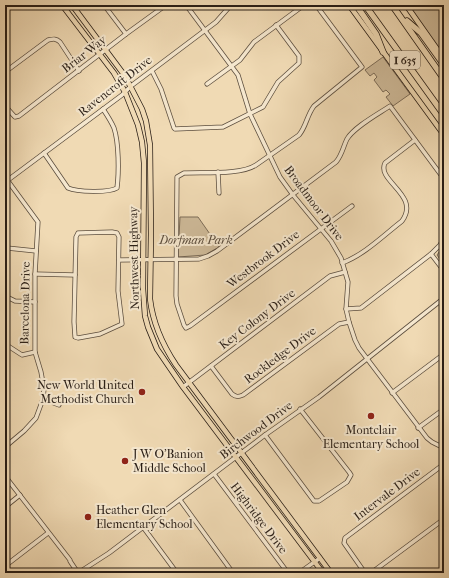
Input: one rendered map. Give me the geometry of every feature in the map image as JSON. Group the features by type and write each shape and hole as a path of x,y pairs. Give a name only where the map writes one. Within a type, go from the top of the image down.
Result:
{"highway":[{"path":"356,5 376,34 384,52"},
{"name":"I 635","path":"365,5 444,115"},
{"name":"I 635","path":"392,5 444,79"},
{"path":"400,16 421,33 444,65"}],"main road":[{"name":"Northwest Highway","path":"62,5 100,55 125,92 138,125 143,151 143,301 148,327 157,349 183,387 323,573"},
{"name":"Northwest Highway","path":"72,5 125,76 131,86 146,121 152,164 150,299 155,325 160,338 169,354 189,382 331,573"},
{"path":"349,5 444,135"},
{"path":"406,5 444,58"}],"street":[{"path":"104,5 126,34"},
{"name":"Briar Way","path":"5,106 15,117 19,116 166,5"},
{"name":"Broadmoor Drive","path":"186,5 232,66 240,80 250,114 280,177 334,246 342,263 348,282 346,309 354,340 418,428 432,442 444,448"},
{"name":"Ravencroft Drive","path":"6,178 44,153 103,109 216,22 231,5"},
{"path":"207,84 240,60 254,42 304,5"},
{"path":"176,260 177,177 184,173 248,170 270,156 302,132 309,113 314,106 362,67 316,5"},
{"path":"152,71 161,89 175,129 224,127 263,108 278,82 299,63 299,56 276,25"},
{"path":"5,72 48,40 53,38 60,42 79,71"},
{"path":"119,260 200,259 217,251 336,162 340,157 347,138 356,129 390,106 444,179"},
{"path":"44,153 68,188 73,190 113,190 117,188 118,179 115,133 112,124 103,109"},
{"path":"342,263 351,260 360,254 402,221 407,215 407,203 385,172 384,165 415,140"},
{"path":"218,172 219,193"},
{"name":"Barcelona Drive","path":"5,447 32,424 39,412 43,399 42,378 35,352 35,274 38,222 6,178"},
{"name":"Westbrook Drive","path":"176,260 177,304 186,328 320,228 352,206"},
{"path":"78,233 117,233 119,237 119,260 118,291 122,324 100,334 78,338 75,337 76,238 78,233"},
{"path":"346,309 361,308 431,254 440,245 444,238"},
{"path":"5,246 7,248 36,251"},
{"path":"431,254 444,271"},
{"name":"Key Colony Drive","path":"183,387 330,276 345,272"},
{"path":"35,274 75,274"},
{"path":"5,296 14,301 35,302"},
{"name":"Birchwood Drive","path":"78,573 109,553 264,435 319,397 366,358 444,298"},
{"name":"Rockledge Drive","path":"211,366 232,394 239,397 339,324 349,322"},
{"path":"5,344 22,355 35,352"},
{"path":"392,393 444,354"},
{"path":"43,399 59,405"},
{"path":"264,435 310,498 314,501 319,502 347,482 351,475 300,409"},
{"path":"418,428 444,409"},
{"name":"Intervale Drive","path":"365,573 344,541 360,527 444,464"},
{"name":"Highridge Drive","path":"214,474 288,573"},
{"path":"5,476 78,573"},
{"path":"5,507 20,495"},
{"path":"180,500 233,573"},
{"path":"371,573 444,519"},
{"path":"143,527 177,573"},
{"path":"5,566 48,533"},
{"path":"299,573 320,558"}],"green space":[{"path":"404,5 436,5 444,15 444,59"},
{"path":"383,57 410,94 393,106 386,97 390,94 386,90 383,92 374,80 377,77 374,73 370,76 365,70"},
{"name":"Dorfman Park","path":"180,217 198,217 219,247 205,255 178,257"},
{"path":"444,245 444,265 437,255"}],"place":[{"name":"New World United Methodist Church","path":"142,392"},
{"name":"Montclair Elementary School","path":"371,416"},
{"name":"J W O'Banion Middle School","path":"125,461"},
{"name":"Heather Glen Elementary School","path":"88,517"}]}
